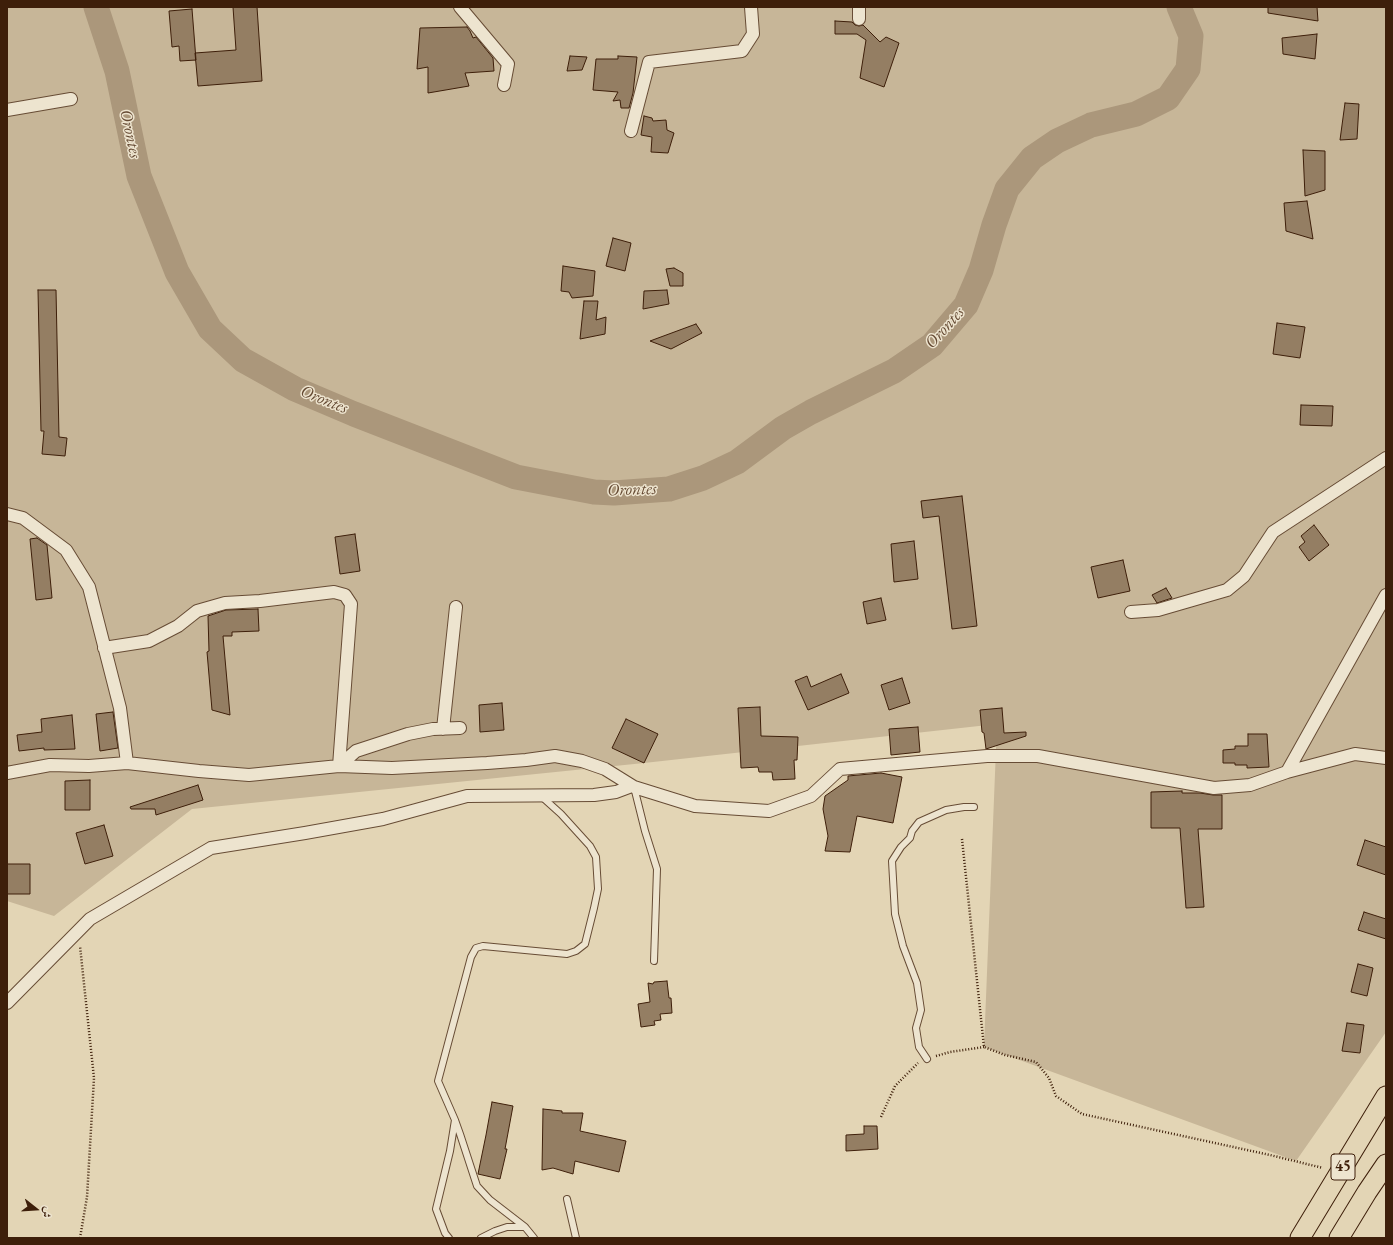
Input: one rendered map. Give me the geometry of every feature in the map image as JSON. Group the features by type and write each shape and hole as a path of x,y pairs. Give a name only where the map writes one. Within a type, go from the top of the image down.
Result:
{"highway":[{"name":"45","path":"1300,1238 1386,1096"},
{"name":"45","path":"1339,1238 1386,1164"}],"street":[{"path":"460,7 508,64 504,86"},
{"path":"631,131 649,62 742,51 753,34 751,7"},
{"path":"7,110 71,99"},
{"path":"1131,612 1158,610 1227,590 1244,576 1273,532 1386,458"},
{"path":"7,514 23,518 66,550 89,587 120,708 127,763"},
{"path":"104,648 149,641 178,626 197,611 225,603 260,601 334,592 345,595 351,604 339,766"},
{"path":"1287,772 1386,594"},
{"path":"442,728 456,607"},
{"path":"339,766 356,752 408,734 433,729 460,728"},
{"path":"7,773 50,765 89,766 127,763 249,775 339,766 400,768 495,762 555,756 582,761 605,769 633,787 695,806 769,811 811,796 840,769 987,756 1038,756 1214,788 1250,785 1287,772 1354,754 1386,758"},
{"path":"7,1003 90,918 211,848 383,819 467,796 594,795 616,792 633,787"}],"lane":[{"path":"633,787 657,869 654,961"},
{"path":"534,1238 525,1227 490,1200 477,1186 460,1134 438,1081 471,957 476,948 483,946 567,954 576,951 585,944 598,889 596,856 590,846 561,814 540,795"},
{"path":"927,1059 919,1047 916,1028 921,1010 917,983 903,946 895,914 892,861 901,847 910,838 912,831 919,822 946,810 974,807"},
{"path":"449,1238 445,1233 436,1209 450,1151 454,1120"},
{"path":"567,1199 576,1238"},
{"path":"481,1238 507,1227 525,1227"}],"path":[{"path":"962,839 984,1047"},
{"path":"79,929 94,1078 88,1197 80,1238"},
{"path":"881,1117 895,1086 920,1061 950,1052 984,1047 1005,1055 1036,1062 1048,1078 1056,1096 1082,1114 1262,1153 1340,1172"}],"shaded area":[{"path":"7,7 1386,7 1386,1032 1296,1161 984,1047 997,724 644,763 192,809 54,916 7,901"}],"building":[{"path":"233,7 257,7 262,81 198,86 195,53 236,50"},
{"path":"1268,7 1317,7 1318,21 1268,13"},
{"path":"192,9 196,60 180,61 179,46 172,47 169,11"},
{"path":"835,21 852,22 859,26 863,25 880,42 886,37 899,43 884,87 860,78 866,40 857,34 835,34"},
{"path":"467,27 473,38 476,37 493,58 494,71 465,73 469,86 428,93 428,67 417,69 420,28"},
{"path":"1317,34 1315,59 1283,54 1282,38"},
{"path":"570,56 587,57 582,70 567,71"},
{"path":"618,56 637,57 633,93 629,108 621,108 620,100 613,101 618,92 593,90 596,59 618,59"},
{"path":"1345,103 1359,104 1357,139 1340,140"},
{"path":"644,116 652,118 653,121 666,120 667,130 674,133 668,153 651,152 652,137 641,135"},
{"path":"1303,150 1325,151 1325,190 1305,196"},
{"path":"1307,201 1313,239 1286,231 1284,203"},
{"path":"613,238 631,243 625,271 606,266"},
{"path":"563,266 595,271 593,296 572,298 569,292 561,291"},
{"path":"674,268 683,273 683,286 670,286 666,269"},
{"path":"38,290 56,290 59,437 67,438 65,456 42,454 44,431 41,431"},
{"path":"667,290 669,304 643,309 644,291"},
{"path":"584,301 598,301 596,320 606,317 605,334 580,339"},
{"path":"1277,323 1305,327 1300,358 1273,354"},
{"path":"696,324 702,333 671,349 650,341"},
{"path":"1301,405 1333,406 1332,426 1300,425"},
{"path":"962,496 977,626 952,629 939,516 923,518 921,501"},
{"path":"1314,525 1329,545 1309,561 1299,547 1305,542 1301,536"},
{"path":"355,534 360,571 340,574 335,537"},
{"path":"37,538 47,545 52,598 36,600 30,539"},
{"path":"914,541 918,579 894,582 891,544"},
{"path":"1123,560 1130,591 1098,598 1091,567"},
{"path":"1166,588 1172,598 1157,603 1152,595"},
{"path":"881,598 886,620 867,624 863,602"},
{"path":"258,609 259,631 232,632 232,636 223,636 230,715 212,710 207,652 209,651 208,616 226,610"},
{"path":"841,674 849,693 808,710 795,681 807,676 811,687"},
{"path":"902,678 910,703 889,710 881,685"},
{"path":"502,703 504,730 480,732 479,705"},
{"path":"760,707 761,736 798,737 797,760 794,760 795,779 773,780 772,772 759,772 758,767 741,768 738,708"},
{"path":"1002,708 1004,733 1026,732 1026,736 986,749 984,733 982,732 980,710"},
{"path":"113,712 118,748 100,751 96,714"},
{"path":"72,715 75,749 44,750 44,748 19,751 17,735 42,732 41,719"},
{"path":"626,719 658,734 644,763 612,748"},
{"path":"918,727 920,752 891,755 889,729"},
{"path":"1248,734 1267,734 1269,767 1247,768 1247,765 1223,763 1223,750 1235,749 1235,746 1248,746"},
{"path":"881,773 902,777 893,823 857,816 850,852 825,851 828,836 823,809 825,796 848,780 848,776"},
{"path":"90,780 90,810 65,810 65,781"},
{"path":"198,785 203,800 156,815 155,809 131,809 130,807"},
{"path":"1182,791 1182,793 1222,795 1222,829 1198,829 1204,907 1186,908 1180,828 1151,828 1151,792"},
{"path":"104,825 113,856 85,864 76,833"},
{"path":"1365,840 1386,847 1386,875 1357,865"},
{"path":"7,864 30,864 30,894 7,894"},
{"path":"1364,912 1386,919 1386,939 1358,930"},
{"path":"1358,964 1373,968 1367,996 1351,992"},
{"path":"667,981 669,998 671,998 672,1013 660,1014 661,1020 654,1021 655,1025 641,1027 638,1004 650,1002 648,983 653,984 654,982"},
{"path":"1347,1023 1364,1025 1360,1053 1342,1051"},
{"path":"492,1102 513,1106 505,1149 507,1149 500,1179 478,1174"},
{"path":"543,1109 562,1111 562,1113 583,1113 580,1131 626,1141 619,1172 575,1161 573,1174 553,1168 542,1170"},
{"path":"864,1126 877,1126 878,1149 846,1151 846,1135 864,1134"}],"waterway":[{"name":"Orontes","path":"96,7 117,71 139,176 177,272 210,329 243,360 295,389 354,414 516,477 594,492 614,493 669,489 703,478 737,462 783,428 811,412 894,371 932,345 966,305 981,270 994,225 1007,189 1032,158 1057,141 1091,125 1136,114 1168,98 1188,69 1191,36 1179,7"}]}
